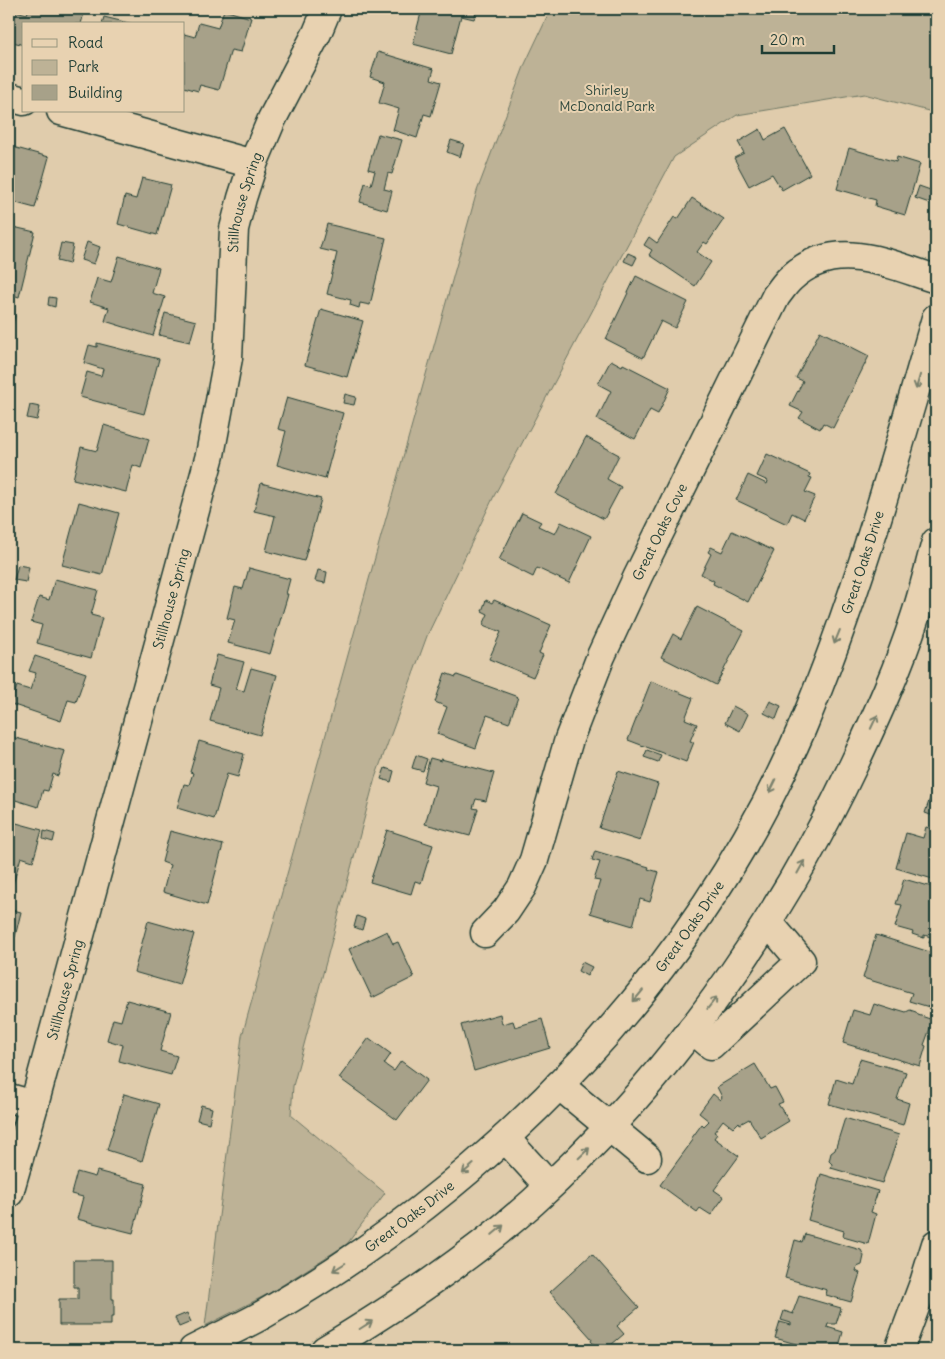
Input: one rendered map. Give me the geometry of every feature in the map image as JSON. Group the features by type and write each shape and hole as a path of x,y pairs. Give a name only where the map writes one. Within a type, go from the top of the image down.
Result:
{"street":[{"name":"Stillhouse Spring","path":"9,1193 22,1102 210,455 228,358 234,229 253,164 272,119 328,9"},
{"path":"9,97 22,100"},
{"path":"65,112 253,164"},
{"name":"Great Oaks Cove","path":"485,933 506,911 522,887 534,860 569,739 601,656 638,576 776,296 790,278 808,265 828,257 850,255 872,259 936,279"},
{"name":"Great Oaks Drive","path":"193,1350 262,1315 351,1260 438,1195 505,1138 559,1085 641,993 668,958 718,885 767,800 801,729 841,627 882,502 936,318"},
{"path":"325,1350 382,1315 467,1256 532,1202 609,1126 650,1082 717,997 768,922 833,810 880,709 915,618 936,542"},
{"path":"692,1029 711,1045 801,961 768,922"},
{"path":"559,1085 647,1158"},
{"path":"505,1138 549,1186"},
{"path":"899,1350 936,1244"}],"green space":[{"name":"Shirley McDonald Park","path":"551,9 936,9 936,113 864,94 737,115 674,157 494,496 427,636 375,778 293,1086 291,1115 385,1193 347,1244 270,1293 205,1326 242,1036 477,191 525,64"}],"building":[{"path":"29,9 85,9 82,22 22,22 22,44 9,41 16,11 27,14"},
{"path":"422,9 477,9 474,19 461,16 451,54 413,44"},
{"path":"224,10 251,18 241,52 231,50 219,90 200,85 198,91 185,87 185,34 195,37 199,23 218,28"},
{"path":"104,17 125,22 103,22"},
{"path":"378,52 434,69 431,79 441,82 431,116 424,114 417,138 393,130 399,109 379,103 385,82 370,77"},
{"path":"760,129 765,140 785,129 810,174 782,190 772,174 749,186 734,158 744,153 738,142"},
{"path":"378,134 402,140 392,174 388,173 384,189 392,191 387,210 360,202 365,183 371,185 375,171 368,169"},
{"path":"451,140 464,144 460,157 447,152"},
{"path":"9,146 49,157 35,208 9,201"},
{"path":"849,148 896,162 897,157 920,164 905,215 875,206 876,200 837,189"},
{"path":"142,178 171,185 157,235 118,224 125,196 136,199"},
{"path":"919,186 936,192 932,204 915,198"},
{"path":"692,198 724,219 707,244 704,242 697,252 711,262 695,286 649,255 652,250 644,245 649,237 657,243 674,217 678,219"},
{"path":"327,224 386,238 370,305 360,303 359,308 350,305 351,300 327,294 337,253 320,249"},
{"path":"9,226 35,232 19,297 9,294"},
{"path":"87,242 100,247 94,264 81,260"},
{"path":"61,243 73,245 69,264 57,261"},
{"path":"628,253 637,257 633,265 624,261"},
{"path":"119,256 159,268 152,293 165,297 153,336 105,321 109,308 90,302 97,278 111,282"},
{"path":"636,276 688,302 675,328 661,321 643,358 606,339"},
{"path":"49,297 56,298 55,307 48,305"},
{"path":"321,309 363,321 347,377 305,365"},
{"path":"165,313 196,321 190,342 159,335"},
{"path":"9,314 15,316 9,338"},
{"path":"820,331 869,356 833,428 823,423 820,429 799,418 803,412 790,406 803,381 796,378"},
{"path":"97,343 159,359 144,414 80,397 87,372 101,376 103,369 84,363 89,345 97,347"},
{"path":"611,360 622,366 623,364 670,388 658,414 650,410 635,439 597,419 611,391 598,384"},
{"path":"345,394 356,397 354,405 343,403"},
{"path":"287,397 343,413 325,479 277,465 286,431 278,429"},
{"path":"30,405 40,407 37,420 27,418"},
{"path":"104,425 149,439 141,468 133,465 126,492 73,479 81,447 97,451"},
{"path":"586,437 619,455 607,479 621,487 604,519 556,494"},
{"path":"767,454 810,474 809,477 812,478 805,492 815,496 804,519 792,513 787,524 736,500 748,475 767,484 768,481 757,476"},
{"path":"261,483 321,499 304,561 266,551 275,516 254,511"},
{"path":"79,502 119,513 102,575 62,565"},
{"path":"522,513 541,522 538,526 555,534 561,522 591,536 569,583 537,568 533,577 499,560"},
{"path":"732,531 774,551 748,602 713,584 714,581 701,574 711,554 708,552 711,547 722,552"},
{"path":"18,565 29,567 26,582 14,580"},
{"path":"249,568 290,579 286,594 288,594 287,598 270,654 228,643 235,620 227,618 235,587 243,589"},
{"path":"318,570 327,572 325,583 315,581"},
{"path":"55,579 98,590 91,615 102,618 91,658 37,643 42,625 31,622 39,597 49,600"},
{"path":"486,600 492,603 494,600 551,625 539,653 543,655 533,677 489,659 501,632 483,625 488,614 482,611"},
{"path":"697,607 744,631 716,685 661,657 673,634 681,639"},
{"path":"217,655 244,662 236,689 244,691 251,668 277,675 260,735 210,721 219,688 209,685"},
{"path":"35,656 86,673 76,702 68,700 61,721 11,704 17,686 30,690 36,673 29,671"},
{"path":"445,673 456,677 457,675 518,697 509,723 487,715 476,748 437,734 447,707 435,702"},
{"path":"651,681 693,698 685,719 697,724 690,741 694,742 686,762 628,740"},
{"path":"770,701 781,706 776,719 764,713"},
{"path":"733,706 748,714 740,731 725,723"},
{"path":"12,737 65,751 58,776 53,774 48,791 43,790 38,807 9,798 9,747"},
{"path":"199,741 244,754 238,777 227,774 214,819 177,808 184,784 189,785 193,773 190,772"},
{"path":"647,750 661,755 658,762 644,757"},
{"path":"416,755 427,759 423,771 412,768"},
{"path":"430,758 441,761 441,759 494,773 486,801 476,799 473,808 478,809 470,836 425,824 436,786 423,782"},
{"path":"385,768 394,771 391,782 381,779"},
{"path":"618,771 658,784 640,841 599,828"},
{"path":"936,791 936,817 925,813 930,798 934,799"},
{"path":"9,821 42,830 33,861 21,857 13,884 9,883"},
{"path":"926,827 936,830 936,880 896,868 906,833 923,838"},
{"path":"387,830 433,845 421,883 415,881 411,894 370,882"},
{"path":"44,831 55,834 53,842 43,839"},
{"path":"170,831 223,845 207,905 163,892 170,865 162,862"},
{"path":"595,851 649,867 648,869 659,872 650,902 640,899 633,926 590,913 600,881 594,880 600,862 592,860"},
{"path":"904,879 936,888 936,945 929,943 931,937 924,935 924,938 912,934 913,932 895,927 902,905 896,904"},
{"path":"9,909 21,912 15,937 9,936"},
{"path":"357,916 365,919 362,930 354,927"},
{"path":"148,921 194,934 179,985 134,972"},
{"path":"387,931 393,944 398,942 414,977 372,998 349,949"},
{"path":"876,935 936,954 936,1009 909,1001 912,993 863,978"},
{"path":"582,962 592,967 587,976 578,971"},
{"path":"127,1000 171,1012 160,1051 177,1056 171,1075 119,1061 123,1045 107,1040 113,1019 121,1021"},
{"path":"874,1004 896,1011 896,1009 906,1012 910,1010 933,1020 924,1045 926,1046 920,1066 843,1043 853,1010 870,1015"},
{"path":"500,1014 502,1024 513,1021 515,1027 542,1019 550,1048 474,1071 461,1025"},
{"path":"369,1038 391,1054 384,1064 394,1071 401,1061 427,1080 397,1120 339,1078"},
{"path":"860,1059 906,1072 897,1099 909,1103 903,1125 829,1104 836,1079 852,1084"},
{"path":"755,1064 770,1089 775,1087 783,1102 778,1104 789,1121 761,1138 749,1119 740,1124 739,1122 733,1128 723,1120 714,1132 717,1134 714,1138 739,1156 714,1190 724,1197 711,1215 700,1208 697,1212 660,1185 693,1140 691,1139 702,1124 704,1126 709,1121 699,1113 713,1094 720,1100 722,1097 717,1087"},
{"path":"124,1094 159,1104 142,1161 107,1150"},
{"path":"201,1105 212,1108 209,1123 197,1120"},
{"path":"845,1118 899,1135 882,1183 831,1168 832,1164 829,1161 831,1153 835,1150"},
{"path":"97,1171 146,1184 133,1233 77,1219 83,1197 71,1194 77,1172 95,1177"},
{"path":"821,1174 878,1191 871,1212 876,1214 868,1244 843,1237 844,1231 808,1220"},
{"path":"805,1234 861,1250 864,1256 862,1265 857,1267 856,1271 860,1273 851,1302 826,1295 827,1290 785,1278 795,1240 802,1242"},
{"path":"592,1254 639,1307 617,1326 624,1334 605,1350 599,1350 591,1341 592,1339 550,1292"},
{"path":"74,1260 112,1260 114,1317 111,1317 111,1325 59,1325 59,1299 78,1299 78,1287 74,1287"},
{"path":"799,1296 841,1308 836,1324 828,1324 827,1327 843,1332 838,1350 809,1350 810,1348 775,1338 780,1322 791,1325 791,1323 781,1320 784,1311 794,1314"},
{"path":"187,1313 191,1322 179,1327 175,1318"}]}
